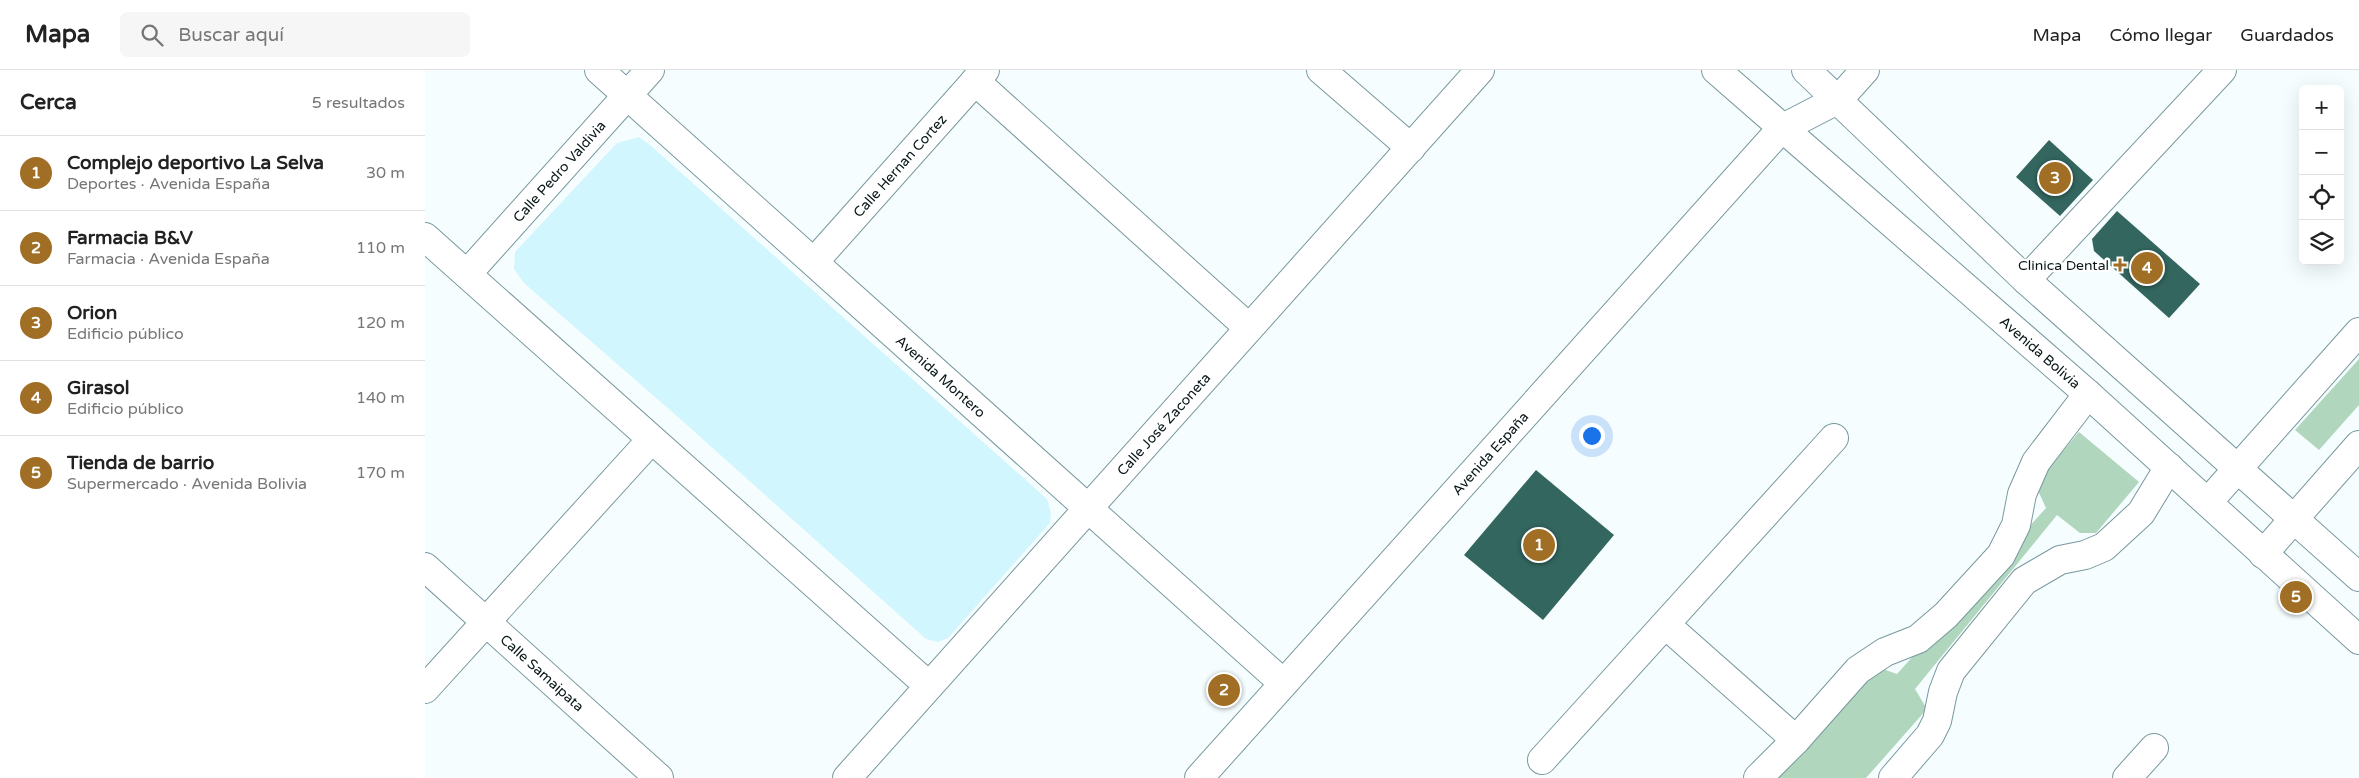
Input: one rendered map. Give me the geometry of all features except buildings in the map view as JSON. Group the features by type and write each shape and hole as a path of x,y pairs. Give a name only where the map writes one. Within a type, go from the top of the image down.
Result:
{"street":[{"name":"Avenida Montero","path":"599,70 1283,683"},
{"name":"Calle Pedro Valdivia","path":"467,274 650,70"},
{"path":"1321,70 1411,148"},
{"name":"Calle José Zaconeta","path":"847,778 1480,70"},
{"name":"Avenida Bolivia","path":"1716,70 2088,394 2359,640"},
{"path":"1806,70 1839,99 2026,280 2359,577"},
{"path":"1781,128 1839,99 1865,70"},
{"path":"2026,280 2222,70"},
{"path":"980,75 1249,328"},
{"name":"Calle Hernan Cortez","path":"814,262 980,75"},
{"name":"Avenida España","path":"1199,778 1781,128"},
{"path":"425,237 929,686"},
{"path":"2208,502 2359,332"},
{"path":"1758,778 1858,670 1885,652 1918,639 1946,615 2001,555 2016,524 2022,494 2035,462 2088,394"},
{"path":"1542,760 1834,438"},
{"path":"425,689 651,440"},
{"path":"2263,554 2359,445"},
{"path":"1893,778 1930,735 1937,721 1943,692 1951,671 2024,582 2060,560 2085,555 2105,547 2141,513 2169,467"},
{"name":"Calle Samaipata","path":"425,567 659,778"},
{"path":"1666,625 1795,740"},
{"path":"2127,778 2154,748"}],"shaded area":[{"path":"639,137 1047,499 1051,513 1050,523 948,638 938,642 926,639 678,417 524,283 514,269 515,252 617,143"}],"green space":[{"path":"2359,359 2359,405 2319,450 2295,430"},
{"path":"2079,432 2139,482 2096,533 2080,533 2057,515 1915,689 1927,709 1866,778 1767,778 1869,664 1897,674 2046,508 2035,484"}],"place":[{"name":"Orion","path":"2055,178"},
{"name":"Clinica Dental","path":"2120,265"},
{"name":"Girasol","path":"2147,268"},
{"name":"Complejo deportivo La Selva","path":"1539,545"},
{"name":"Tienda de barrio","path":"2296,597"},
{"name":"Farmacia B&V","path":"1224,690"}]}
